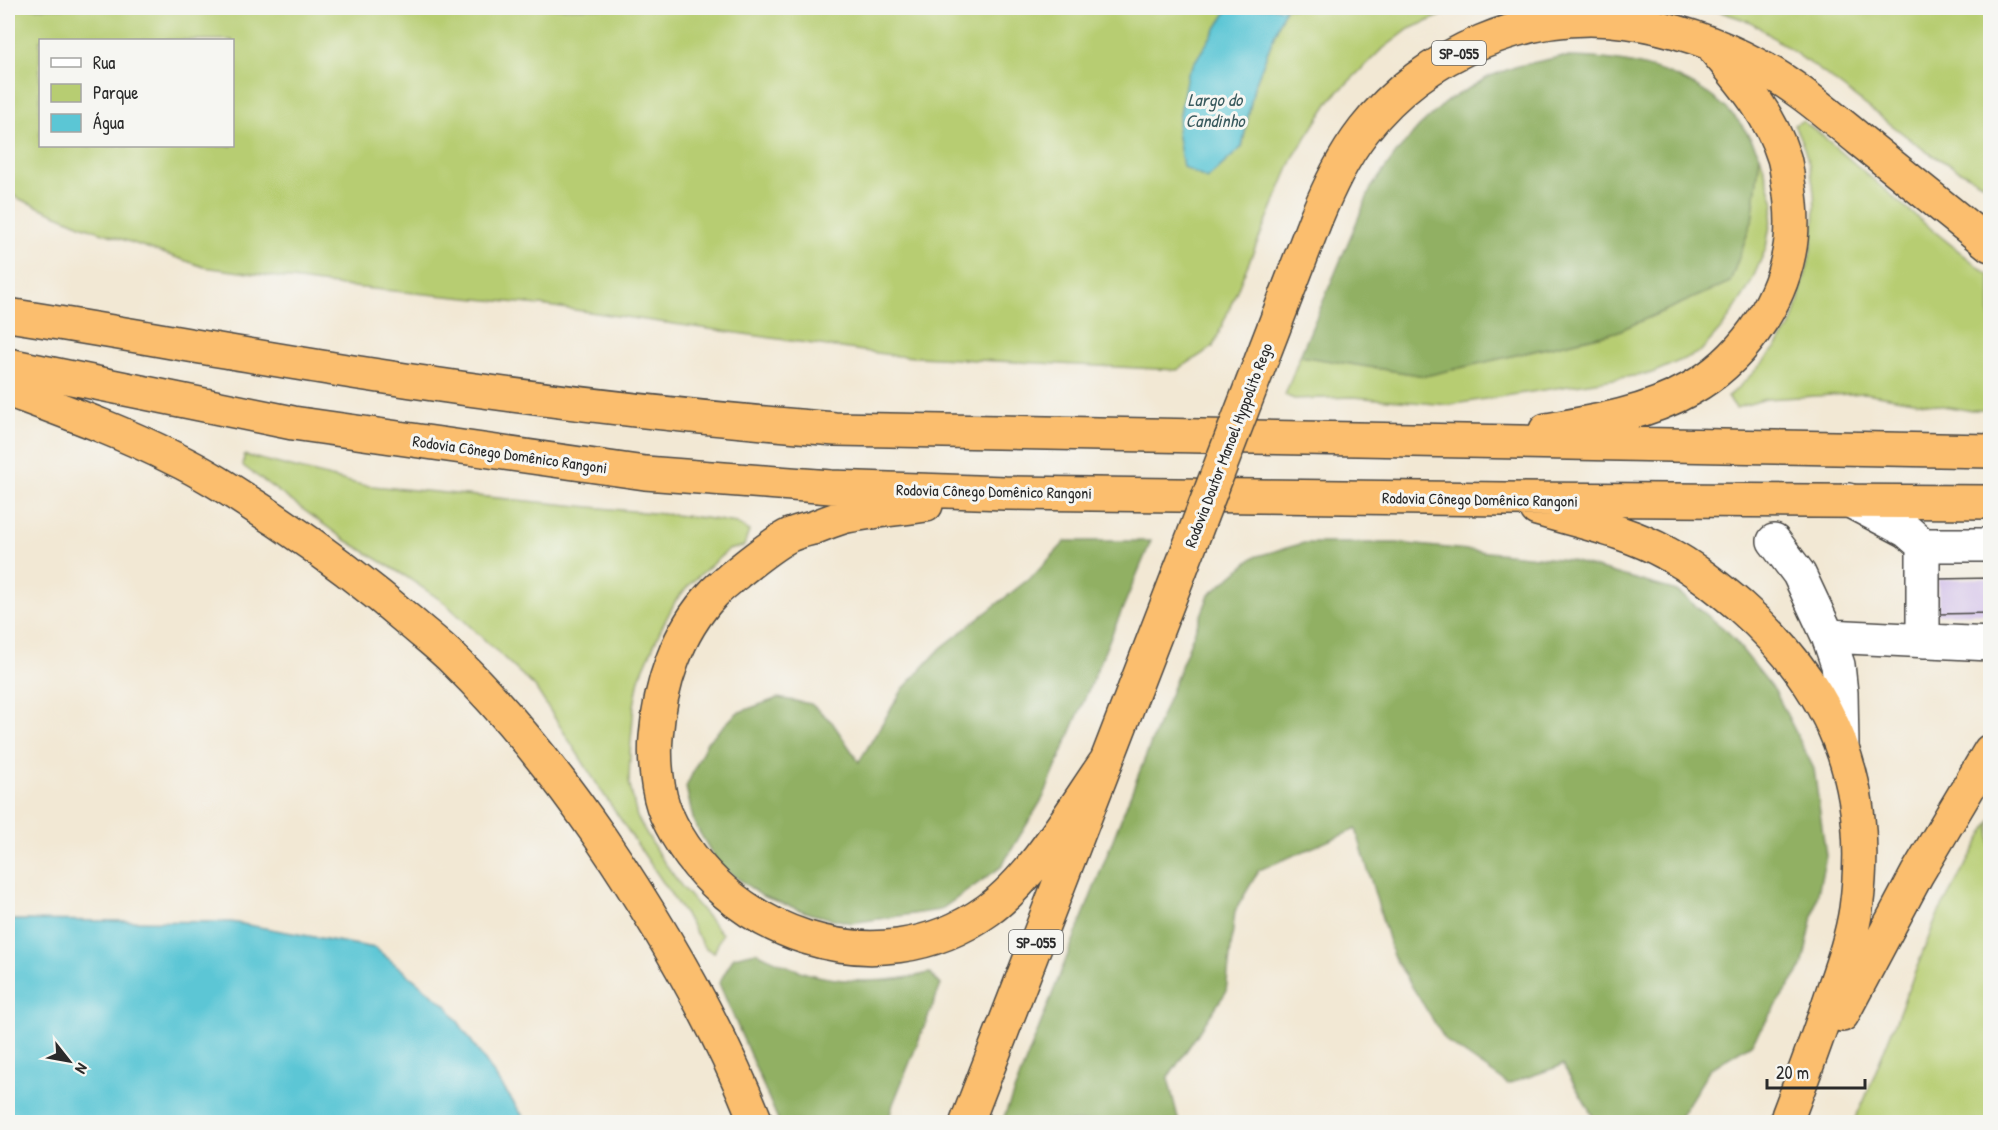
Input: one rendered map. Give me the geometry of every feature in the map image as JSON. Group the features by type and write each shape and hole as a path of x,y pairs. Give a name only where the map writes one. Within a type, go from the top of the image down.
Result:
{"highway":[{"name":"Rodovia Doutor Manoel Hyppolito Rego","path":"967,1122 1316,218 1336,172 1364,130 1398,94 1437,64 1482,41 1529,26 1578,20 1628,21 1676,32 1758,65 1804,95 1990,245"},
{"path":"1470,442 1564,427 1650,408 1691,389 1725,366 1755,331 1777,293 1789,253 1792,207 1784,159 1767,119 1748,88 1708,43"},
{"path":"8,315 303,364 503,393 654,413 835,429 1990,451"},
{"name":"Rodovia Cônego Domênico Rangoni","path":"8,365 293,423 645,473 831,487 1005,493 1990,502"},
{"path":"8,390 113,430 175,459 231,490 311,543 378,595 455,660 517,728 576,803 638,893 692,984 742,1087 756,1122"},
{"path":"1005,493 843,517 789,536 753,560 713,594 686,630 668,672 657,715 654,757 665,813 691,856 716,884 749,912 781,928 822,943 866,949 909,945 951,932 988,910 1016,885 1039,858 1105,763"},
{"path":"1504,499 1631,538 1666,553 1716,586 1760,624 1802,671 1821,702 1842,745 1853,785 1860,827 1860,869 1856,911 1843,963 1786,1119"},
{"path":"1786,1119 1917,874 1990,751"}],"lane":[{"path":"1848,500 1882,516 1923,544 1990,545"},
{"path":"1774,541 1799,574 1828,636 1838,665 1842,745"},
{"path":"1923,544 1923,641"},
{"path":"1828,636 1990,644"}],"green space":[{"path":"8,8 1229,8 1225,15 1242,147 1254,87 1285,8 1459,8 1409,29 1380,51 1331,99 1294,156 1213,347 1177,370 898,356 540,305 342,286 204,267 83,226 8,194"},
{"path":"1709,8 1990,8 1990,188 1927,152 1825,74 1751,22"},
{"path":"1559,57 1583,57 1630,63 1676,77 1697,87 1717,101 1742,126 1760,155 1752,221 1730,282 1616,332 1425,376 1300,356 1371,188 1398,151 1447,101 1490,76 1518,66"},
{"path":"1802,121 1990,276 1990,410 1967,410 1865,393 1766,399 1736,408 1728,397 1778,344 1791,325 1796,312 1811,247 1815,206 1809,166 1794,125"},
{"path":"1760,155 1774,203 1766,248 1749,287 1725,324 1700,352 1652,373 1448,405 1353,397 1294,399 1285,395 1300,356 1425,376 1616,332 1730,282 1752,221"},
{"path":"244,455 362,485 705,518 736,523 749,531 744,546 728,550 692,582 676,600 639,679 630,752 629,782 637,817 659,855 682,887 722,934 714,953 704,947 535,687 445,603 344,539 243,466"},
{"path":"1066,541 1151,541 1043,798 1001,867 940,910 851,923 811,914 762,896 718,864 694,823 686,787 707,742 737,713 778,698 811,704 832,722 859,762 903,689 941,648 1035,574"},
{"path":"1304,543 1397,543 1568,560 1677,591 1728,632 1775,691 1814,769 1826,856 1802,967 1751,1044 1710,1069 1677,1122 1596,1122 1563,1065 1508,1084 1446,1041 1393,956 1356,829 1259,870 1235,911 1226,992 1168,1078 1179,1122 1002,1122 1209,595 1254,557"},
{"path":"1990,822 1990,1122 1853,1122 1864,1101 1938,914"},
{"path":"756,952 799,970 827,978 872,981 930,973 941,985 893,1104 888,1122 779,1122 719,983 734,957"}],"water":[{"name":"Largo do Candinho","path":"1229,8 1285,8 1254,87 1242,147 1207,179 1183,167 1177,131 1187,74"},
{"path":"8,920 231,922 375,948 448,1007 527,1122 8,1122"}],"building":[{"path":"1990,578 1990,613 1938,614 1938,579"}]}
